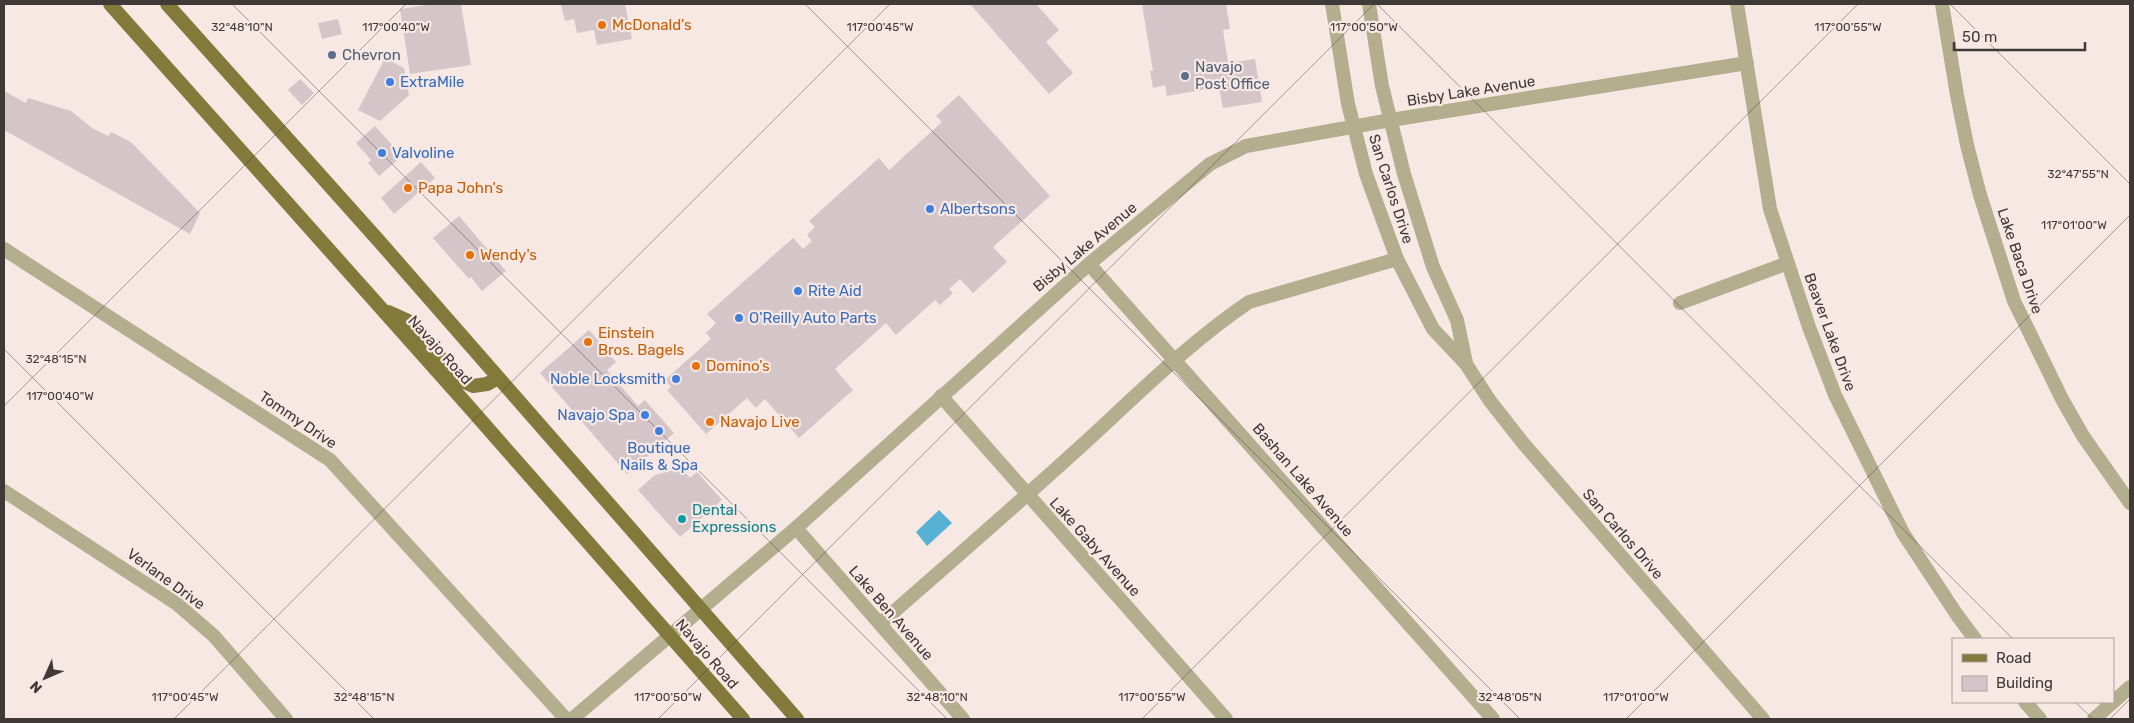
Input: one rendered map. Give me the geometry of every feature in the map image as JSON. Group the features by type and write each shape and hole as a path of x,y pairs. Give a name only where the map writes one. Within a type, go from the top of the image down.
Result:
{"main road":[{"name":"Navajo Road","path":"110,4 383,310 743,719"},
{"name":"Navajo Road","path":"167,4 797,719"},
{"path":"383,310 408,321 460,380 473,386 487,384 498,378"}],"street":[{"name":"San Carlos Drive","path":"1332,4 1348,104 1366,174 1397,259 1433,329 1466,364 1490,401 1523,443 1763,719"},
{"name":"San Carlos Drive","path":"1369,4 1382,86 1404,174 1433,267 1457,320 1466,364"},
{"name":"Beaver Lake Drive","path":"1737,4 1770,209 1829,382 1903,533 1957,616 1975,638"},
{"name":"Lake Baca Drive","path":"1942,4 1956,95 1967,145 2014,301 2062,400 2083,436 2130,503"},
{"name":"Bisby Lake Avenue","path":"572,719 796,528 940,396 1089,264 1210,164 1246,146 1354,126 1747,63"},
{"name":"Tommy Drive","path":"4,249 330,460 566,719"},
{"path":"880,624 1027,496 1176,360 1249,302 1397,259"},
{"path":"1680,303 1788,263"},
{"name":"Bashan Lake Avenue","path":"1089,264 1492,719"},
{"name":"Lake Gaby Avenue","path":"940,396 1226,719"},
{"name":"Verlane Drive","path":"4,491 177,604 214,636 286,719"},
{"name":"Lake Ben Avenue","path":"796,528 963,719"},
{"path":"2114,701 2130,687"},
{"path":"2026,703 2040,719"},
{"path":"2094,719 2112,703"}],"water":[{"path":"939,510 952,523 927,546 916,532"}],"building":[{"path":"433,4 461,4 471,65 410,74 400,9"},
{"name":"McDonald's","path":"561,4 625,4 632,39 597,45 594,30 577,33 574,19 565,21"},
{"path":"970,4 1036,4 1059,30 1046,42 1073,73 1049,94"},
{"path":"1142,4 1226,4 1230,29 1223,30 1228,63 1255,59 1262,102 1223,108 1219,87 1167,96 1165,85 1153,88 1150,71 1153,71"},
{"path":"338,19 342,34 322,39 318,23"},
{"name":"ExtraMile","path":"385,58 404,68 409,95 380,121 358,110"},
{"path":"300,79 314,93 302,105 288,90"},
{"path":"4,91 26,103 28,98 71,111 92,128 108,136 111,132 131,142 200,213 190,234 4,130"},
{"path":"959,95 1050,196 993,247 1007,262 973,293 960,279 949,289 953,293 940,305 935,300 896,335 886,323 835,369 853,390 799,438 765,399 756,408 747,398 706,434 667,390 671,387 665,380 711,339 706,333 716,323 707,314 793,238 803,249 812,241 807,235 815,227 809,221 879,158 889,170 942,122 936,116"},
{"name":"Valvoline","path":"375,126 402,156 379,176 368,163 371,160 356,143"},
{"name":"Papa John's","path":"421,162 435,178 394,214 381,198"},
{"name":"Wendy's","path":"459,216 506,271 482,291 433,238"},
{"path":"589,330 616,362 607,370 638,406 645,400 674,433 627,474 540,373"},
{"name":"Dental Expressions","path":"681,468 690,478 697,472 722,500 680,537 638,490 655,475"}],"place":[{"name":"McDonald's","path":"602,25"},
{"name":"Chevron","path":"332,55"},
{"name":"Navajo Post Office","path":"1185,76"},
{"name":"ExtraMile","path":"390,82"},
{"name":"Valvoline","path":"382,153"},
{"name":"Papa John's","path":"408,188"},
{"name":"Albertsons","path":"930,209"},
{"name":"Wendy's","path":"470,255"},
{"name":"Rite Aid","path":"798,291"},
{"name":"O'Reilly Auto Parts","path":"739,318"},
{"name":"Einstein Bros. Bagels","path":"588,342"},
{"name":"Domino's","path":"696,366"},
{"name":"Noble Locksmith","path":"676,379"},
{"name":"Navajo Spa","path":"645,415"},
{"name":"Navajo Live","path":"710,422"},
{"name":"Boutique Nails & Spa","path":"659,431"},
{"name":"Dental Expressions","path":"682,519"}]}
